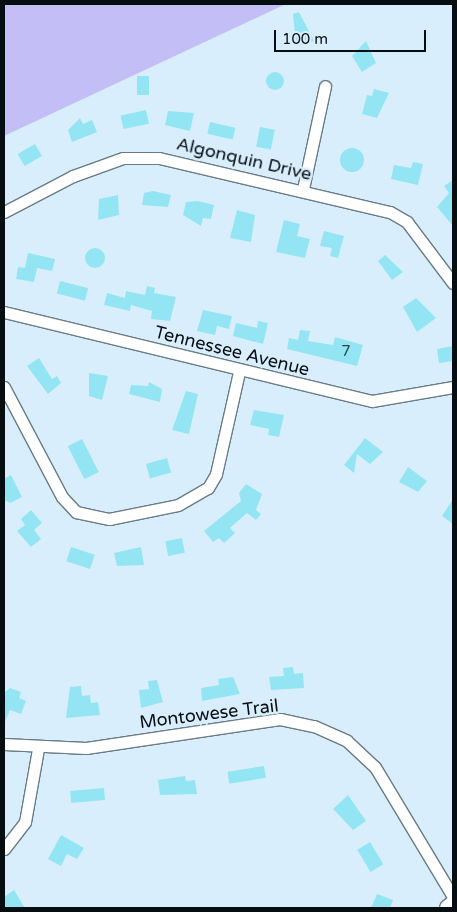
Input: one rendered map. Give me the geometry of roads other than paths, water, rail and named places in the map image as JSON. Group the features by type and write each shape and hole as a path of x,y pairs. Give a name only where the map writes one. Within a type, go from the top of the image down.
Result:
{"street":[{"path":"303,190 325,86"},
{"name":"Algonquin Drive","path":"4,212 73,176 123,158 159,158 303,190 390,212 407,222 453,283"},
{"name":"Tennessee Avenue","path":"4,312 239,372 372,401 453,387"},
{"path":"4,386 62,497 76,512 109,518 178,505 208,488 216,474 239,372"},
{"name":"Montowese Trail","path":"4,744 38,749 86,748 280,719 314,726 346,741 375,767 453,897"},
{"path":"4,849 25,822 38,749"},
{"path":"448,908 453,904"}]}
